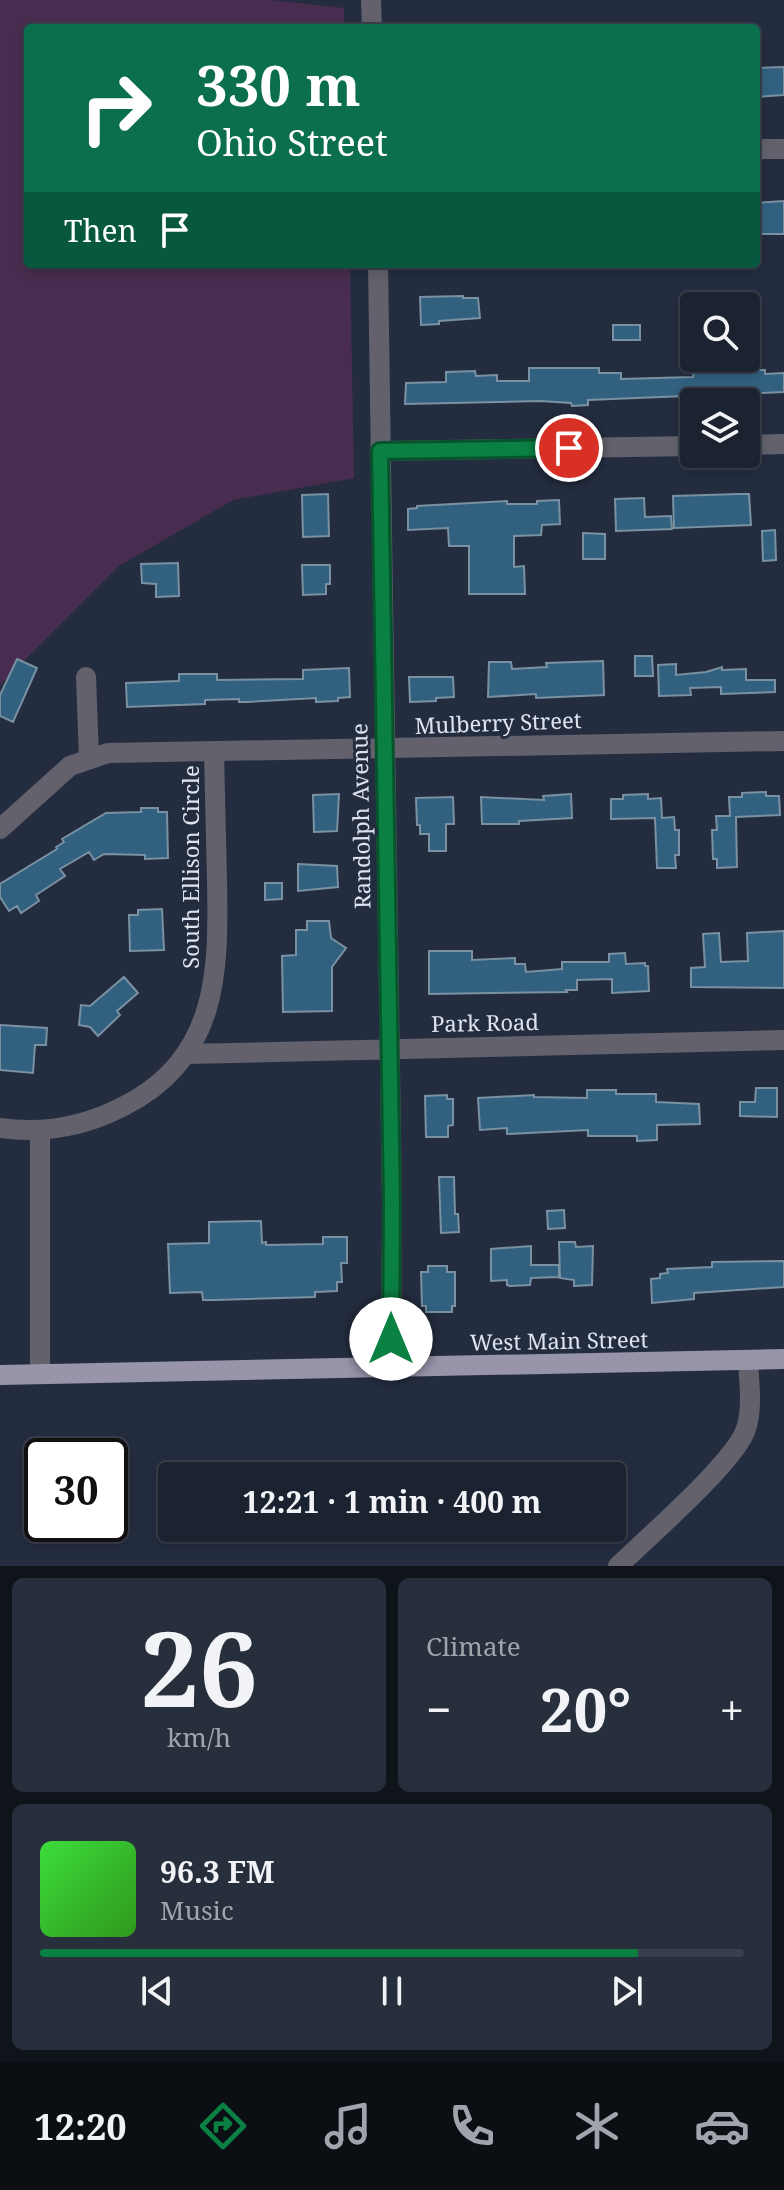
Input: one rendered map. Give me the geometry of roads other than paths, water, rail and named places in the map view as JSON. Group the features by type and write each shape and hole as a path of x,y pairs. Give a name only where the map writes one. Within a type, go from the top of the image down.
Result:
{"main road":[{"name":"West Main Street","path":"0,1375 784,1359"}],"street":[{"path":"371,0 372,24"},
{"path":"760,149 784,149"},
{"name":"Randolph Avenue","path":"378,268 392,1204 391,1367"},
{"path":"760,445 784,444"},
{"path":"380,451 680,446"},
{"path":"0,829 56,777 70,766 89,758 86,677"},
{"name":"Mulberry Street","path":"89,758 108,753 784,741"},
{"name":"South Ellison Circle","path":"0,1128 40,1131 88,1122 129,1103 165,1077 187,1054 206,1012 217,966 214,752"},
{"name":"Park Road","path":"187,1054 784,1040"},
{"path":"40,1131 40,1374"},
{"path":"618,1566 706,1479 741,1439 748,1419 750,1398 748,1360"}]}
